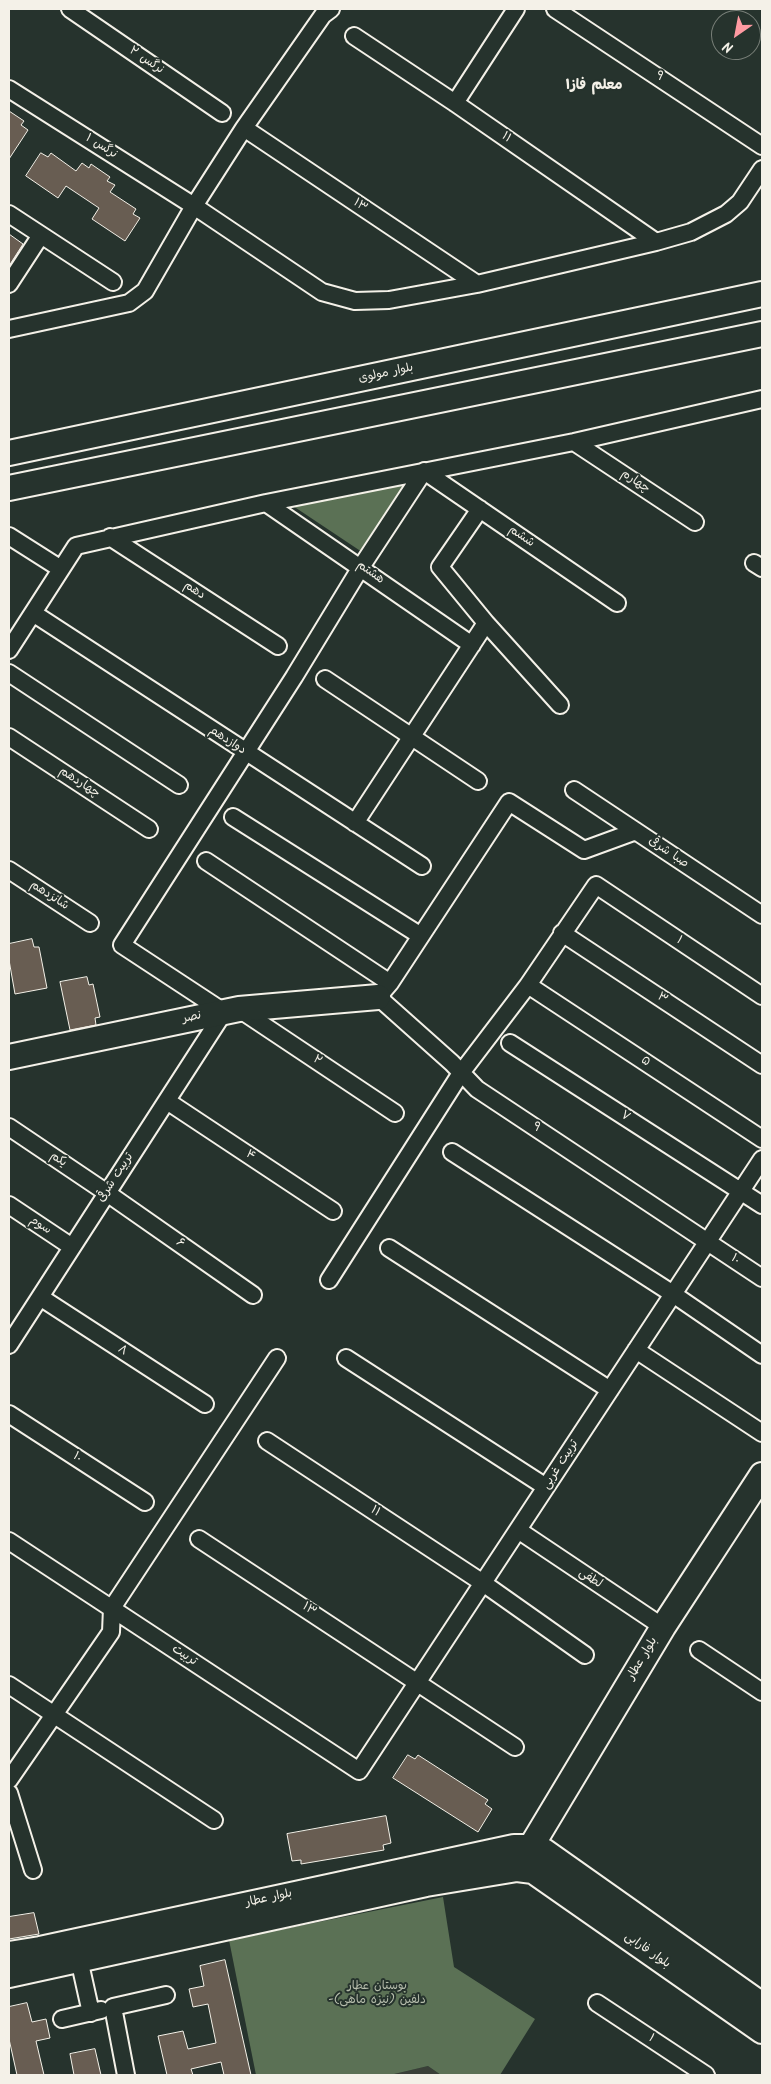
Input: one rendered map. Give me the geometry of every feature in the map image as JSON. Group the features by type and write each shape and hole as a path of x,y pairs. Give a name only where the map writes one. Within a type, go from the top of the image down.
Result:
{"street":[{"name":"نرگس ۲","path":"70,9 222,113"},
{"path":"9,329 129,302 138,298 145,291 194,206 244,128 323,14 330,9"},
{"path":"455,103 516,9"},
{"name":"۹","path":"555,9 762,146"},
{"name":"۱۱","path":"354,36 455,103 656,242"},
{"name":"نرگس ۱","path":"9,89 194,206 322,292 355,301 388,300 477,284 691,232 710,224 740,202 762,169"},
{"name":"۱۳","path":"244,128 477,284"},
{"path":"9,214 113,282"},
{"path":"9,284 41,235"},
{"name":"بلوار مولوی","path":"9,453 762,294"},
{"path":"9,488 762,334"},
{"path":"9,650 76,546 266,503 574,442 762,399"},
{"path":"156,422 164,456"},
{"name":"چهارم","path":"574,442 695,522"},
{"path":"245,753 361,567 424,471"},
{"name":"ششم","path":"424,471 617,603"},
{"name":"هشتم","path":"266,503 472,645"},
{"path":"480,509 440,567 486,623 560,705"},
{"path":"9,536 60,569"},
{"name":"دهم","path":"110,537 278,646"},
{"name":"دوازدهم","path":"33,614 422,866"},
{"path":"355,823 486,623"},
{"path":"9,673 179,785"},
{"path":"325,679 478,781"},
{"name":"چهاردهم","path":"9,737 150,829"},
{"name":"۲","path":"245,753 122,945 231,1010 395,1113"},
{"name":"صبا شرقی","path":"574,790 761,911"},
{"path":"384,990 509,802 584,850 636,831"},
{"path":"233,817 421,936"},
{"name":"۹","path":"206,861 384,990 477,1089 707,1242"},
{"name":"شانزدهم","path":"9,870 90,923"},
{"name":"۱","path":"562,933 596,885 762,996"},
{"path":"328,1280 462,1073 528,985 562,933"},
{"name":"۳","path":"562,933 762,1065"},
{"name":"۵","path":"528,985 762,1139"},
{"name":"نصر","path":"9,1057 231,1010 384,990"},
{"name":"تربیت شرقی","path":"9,1345 167,1101 231,1010"},
{"name":"۷","path":"510,1043 741,1191"},
{"name":"۴","path":"167,1101 332,1210"},
{"name":"یکم","path":"9,1127 107,1193"},
{"path":"452,1152 673,1294 762,1355"},
{"name":"تربیت غربی","path":"359,1771 762,1158"},
{"path":"741,1191 762,1205"},
{"name":"۶","path":"107,1193 252,1295"},
{"name":"سوم","path":"9,1205 72,1247"},
{"name":"۱۰","path":"707,1242 762,1278"},
{"path":"389,1248 610,1390"},
{"name":"۸","path":"40,1297 205,1404"},
{"path":"636,1350 762,1433"},
{"path":"9,1780 111,1632 112,1608 277,1358"},
{"path":"346,1358 546,1487"},
{"name":"۱۰","path":"9,1414 144,1502"},
{"name":"۱۱","path":"267,1441 483,1583 585,1655"},
{"name":"بلوار عطار","path":"531,1860 663,1627 762,1475"},
{"name":"بلوار عطار","path":"9,1975 531,1860 762,1505"},
{"name":"لطفی","path":"518,1530 663,1627"},
{"name":"تربیت","path":"9,1540 359,1771"},
{"name":"۱۳","path":"199,1540 515,1747"},
{"path":"699,1650 762,1692"},
{"path":"9,1685 214,1820"},
{"path":"9,1793 34,1870"},
{"name":"بلوار عطار","path":"9,1954 514,1847 531,1860"},
{"name":"بلوار فارابی","path":"531,1860 762,2004"},
{"name":"بلوار فارابی","path":"531,1860 762,2031"},
{"path":"79,1960 90,2012"},
{"path":"62,2019 166,1995"},
{"name":"۱","path":"597,2003 706,2075"},
{"path":"113,2007 126,2075"}],"shaded area":[{"path":"428,2066 441,2075 390,2075"}],"green space":[{"path":"408,483 362,552 293,506"},
{"name":"بوستان عطار -دلفین (نیزه ماهی)","path":"443,1897 454,1967 535,2019 500,2075 441,2075 428,2066 390,2075 256,2075 229,1940"}],"building":[{"path":"9,111 24,121 21,125 28,130 9,159"},
{"path":"41,153 48,157 51,153 76,171 82,163 89,168 91,164 110,177 107,181 115,185 110,192 136,209 133,214 140,218 125,241 92,219 99,208 66,186 58,198 26,176"},
{"path":"9,234 23,244 9,266"},
{"path":"32,939 34,947 39,947 47,988 15,994 9,960 9,944"},
{"path":"87,977 89,985 93,984 100,1017 95,1018 96,1025 70,1030 60,982"},
{"path":"408,1755 415,1759 418,1755 488,1800 485,1804 492,1809 478,1832 393,1778"},
{"path":"386,1816 391,1843 383,1845 384,1850 301,1864 301,1860 292,1861 287,1834"},
{"path":"34,1913 39,1934 9,1939 9,1917"},
{"path":"225,1960 251,2075 224,2075 221,2062 191,2069 193,2075 167,2075 158,2036 183,2031 188,2049 216,2043 208,2004 193,2007 189,1989 204,1986 200,1966"},
{"path":"27,2003 32,2022 46,2019 50,2038 36,2041 44,2075 17,2075 9,2039 9,2007"},
{"path":"95,2049 101,2075 74,2075 70,2054"}],"district":[{"name":"معلم فاز۱","path":"594,87"}]}
